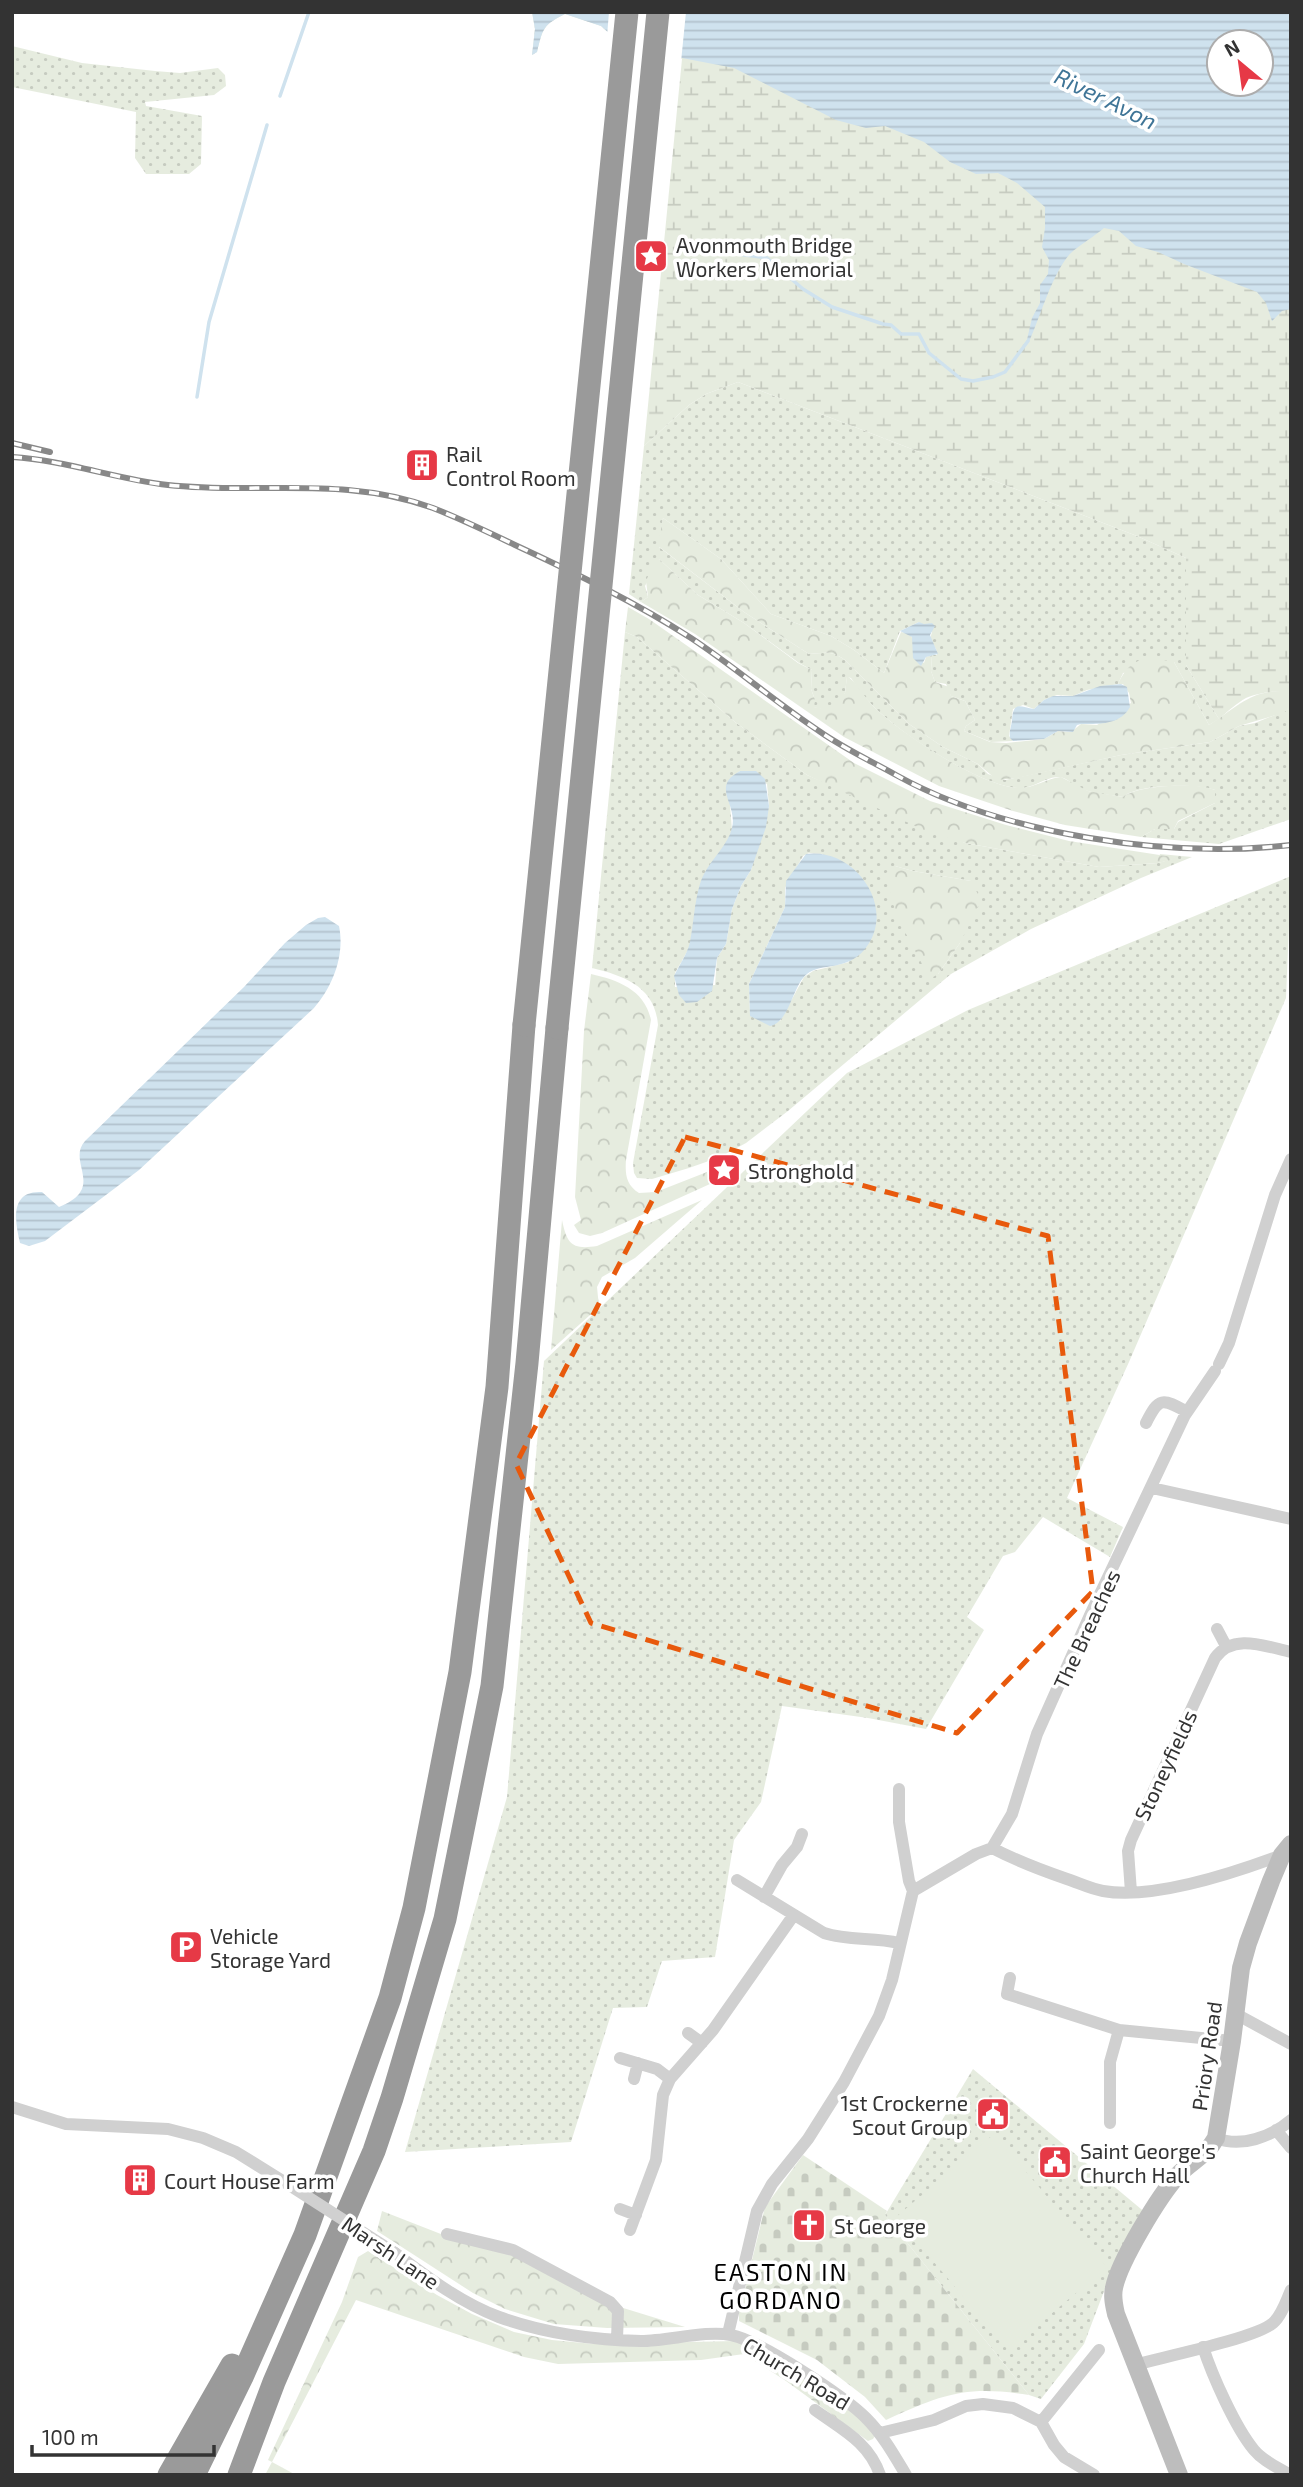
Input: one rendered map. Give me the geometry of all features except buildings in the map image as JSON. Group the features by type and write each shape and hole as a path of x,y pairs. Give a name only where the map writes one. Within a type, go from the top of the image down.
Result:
{"highway":[{"path":"194,2475 242,2377 305,2235 390,1998 414,1908 460,1672 498,1387 524,1025 627,12"},
{"path":"239,2475 274,2382 374,2151 392,2098 445,1919 492,1686 527,1363 556,1028 658,12"},
{"path":"169,2475 305,2235"},
{"path":"225,2475 274,2382"}],"street":[{"name":"The Breaches","path":"992,1848 1012,1814 1037,1734 1069,1662 1187,1412 1217,1367 1229,1343 1275,1195 1291,1159"},
{"path":"1146,1423 1156,1404 1161,1402 1168,1402 1187,1412"},
{"path":"1152,1488 1291,1519"},
{"path":"1217,1629 1226,1646 1241,1643 1291,1652"},
{"name":"Stoneyfields","path":"1131,1892 1128,1850 1131,1840 1215,1658 1226,1646"},
{"path":"899,1789 899,1822 913,1891 976,1854 992,1848 1047,1873 1103,1891 1131,1892 1171,1889 1237,1871 1286,1849"},
{"path":"764,1897 782,1865 797,1847 802,1834"},
{"name":"Priory Road","path":"1179,2475 1113,2302 1114,2290 1121,2265 1173,2182 1184,2169 1210,2149 1216,2138 1241,1968 1248,1943 1286,1849"},
{"path":"737,1880 824,1933 840,1938 866,1937 899,1943"},
{"name":"Church Road","path":"906,2475 880,2433 846,2401 748,2340 728,2334 757,2211 772,2184 808,2139 844,2082 879,2016 892,1980 913,1891"},
{"path":"630,2230 656,2160 663,2095 670,2079 702,2043 793,1916"},
{"path":"1010,1978 1001,1998 1119,2030 1232,2041"},
{"path":"1236,2014 1291,2044"},
{"path":"1106,2116 1110,2062 1119,2030"},
{"path":"688,2033 702,2043"},
{"path":"620,2058 657,2069 670,2079"},
{"path":"634,2079 638,2063"},
{"name":"Marsh Lane","path":"12,2107 66,2124 168,2129 204,2138 236,2152 395,2253 432,2281 498,2316 552,2332 641,2341 728,2334"},
{"path":"1216,2138 1229,2143 1240,2143 1276,2130 1291,2120"},
{"path":"1276,2130 1291,2148"},
{"path":"620,2208 636,2215"},
{"path":"447,2234 513,2250 610,2302 618,2311 617,2339"},
{"path":"1138,2364 1271,2325 1285,2306 1291,2290"},
{"path":"1203,2347 1209,2367 1226,2402 1253,2449 1290,2475"},
{"path":"1041,2422 1099,2350"},
{"path":"880,2433 934,2420 966,2406 983,2404 1013,2409 1041,2422 1064,2457 1094,2475"},
{"path":"818,2416 863,2444 872,2454 880,2475"}],"highlighted area":[{"path":"685,1137 1048,1236 1093,1591 957,1733 591,1623 516,1464"}],"green space":[{"path":"532,12 816,12 974,82 1069,245 1091,222 1291,218 1291,696 1275,692 1251,696 1239,702 1219,719 1186,665 1186,558 1137,536 738,382 706,394 689,405 644,446 682,59 610,34 601,26 565,14 545,28 537,52 532,55 535,29"},
{"path":"12,46 82,63 155,71 180,73 218,68 225,75 226,86 214,95 145,102 146,106 202,116 201,164 189,174 146,174 135,158 136,112 12,87"},
{"path":"738,382 1137,536 1186,558 1186,665 1219,719 1209,725 1174,662 1123,673 1118,684 1087,690 1073,696 1057,695 1044,700 1034,709 1023,705 1013,709 1009,736 1013,741 991,742 964,731 966,726 975,720 965,701 951,696 946,684 935,682 931,671 932,655 937,655 930,639 932,632 919,622 900,631 884,673 831,636 771,614 721,559 663,518 659,547 744,612 809,654 832,653 845,660 909,724 943,747 978,764 988,774 1005,780 1121,755 1210,742 1239,726 1255,723 1287,710 1290,695 1291,819 1219,844 1141,837 1155,829 1174,829 1178,822 1215,803 1215,790 1195,786 1153,787 1123,797 1087,791 1060,777 1022,788 1001,785 962,768 902,731 874,707 851,678 847,677 845,693 830,711 813,707 812,670 698,595 659,559 645,586 648,597 641,602 629,594 644,446 689,405 706,394"},
{"path":"663,518 721,559 771,614 831,636 884,673 901,632 910,634 914,641 913,655 924,663 926,657 932,655 931,671 935,682 949,687 951,696 965,701 975,720 966,726 964,731 990,742 1044,739 1058,731 1071,732 1081,724 1097,725 1131,703 1123,684 1118,684 1128,668 1147,659 1174,662 1209,725 1245,701 1263,693 1286,692 1290,695 1289,706 1283,713 1239,726 1210,742 1121,755 997,780 978,764 943,747 909,724 845,660 832,653 809,654 744,612 658,546"},
{"path":"659,559 698,595 812,670 814,707 830,710 834,700 845,693 847,676 887,719 923,745 965,770 1004,786 1025,788 1061,777 1088,791 1123,797 1154,787 1195,786 1215,790 1215,803 1178,821 1174,829 1155,829 1141,837 1065,825 939,786 844,737 695,634 641,602 648,597 646,581 655,560"},
{"path":"628,607 854,763 930,801 1069,841 1179,858 1158,863 1099,867 965,843 930,833 807,775 735,722 637,637 625,632"},
{"path":"625,632 637,637 735,722 807,775 965,843 1099,867 1158,863 1176,858 1159,857 1160,854 1192,857 1031,929 951,974 746,1143 720,1157 652,1179 637,1178 633,1163 658,1025 656,1012 651,1001 636,985 616,975 592,968","holes":["750,771 767,784 769,806 751,870 732,909 726,944 717,958 715,985 675,987 675,973 688,950 732,830 730,805 736,774","809,853 823,854 849,962 813,971 804,977 780,1021 750,1014 749,984 785,907 785,888 803,856","895,866 971,881 960,943 938,974"]},
{"path":"895,866 971,881 981,900 960,943 938,974 930,979 896,915 886,873"},
{"path":"1291,876 1286,998 1129,1362 1067,1498 1123,1527 1110,1557 1043,1517 1015,1552 1003,1556 967,1617 984,1630 926,1729 782,1706 761,1802 734,1840 715,1957 662,1961 647,2007 613,2008 571,2142 405,2152 507,1797 544,1361 847,1073 968,1010"},
{"path":"591,974 629,988 643,1001 651,1020 626,1160 629,1183 639,1193 656,1192 707,1172 710,1184 590,1236 579,1233 574,1225 581,1220 575,1197 584,1031"},
{"path":"702,1200 635,1258 602,1277 597,1287 599,1307 551,1350 562,1220 572,1244 582,1247 597,1246"},
{"path":"973,2069 1147,2214 1109,2278 1084,2344 1041,2399 1029,2395 885,2215"},
{"path":"994,2134 1107,2267 1008,2350 896,2217"},
{"path":"803,2155 887,2211 885,2215 1029,2395 988,2391 955,2394 886,2420 865,2397 817,2360 739,2321 765,2207"},
{"path":"382,2211 446,2236 512,2253 607,2303 685,2327 607,2328 554,2324 505,2309 473,2293 377,2231"},
{"path":"368,2251 437,2295 514,2332 552,2340 594,2344 736,2341 750,2345 843,2404 876,2434 868,2441 744,2354 701,2360 558,2364 524,2357 356,2300 272,2462 268,2460 342,2302 358,2257"},
{"path":"272,2462 296,2475 265,2475"}],"water":[{"name":"River Avon","path":"532,12 1291,12 1291,309 1282,311 1272,321 1266,303 1257,292 1158,252 1136,246 1119,231 1104,228 1072,252 1063,263 1026,344 1032,318 1040,303 1040,285 1048,274 1049,260 1042,247 1045,207 1017,183 998,173 976,174 950,162 924,142 885,126 866,128 836,120 734,68 682,58 610,34 601,26 565,14 545,28 537,52 532,55 535,29"},
{"path":"919,622 932,623 935,626 930,635 938,654 926,657 921,666 913,658 912,637 900,631"},
{"path":"1121,684 1127,687 1130,707 1115,720 1077,725 1073,732 1058,731 1044,739 1013,741 1010,738 1014,710 1018,706 1034,709 1053,696 1073,696 1100,686"},
{"path":"740,771 756,771 765,779 769,806 766,827 751,870 732,909 726,944 717,958 712,991 697,1002 686,1003 679,995 674,976 689,947 701,881 732,828 732,811 726,790 731,777"},
{"path":"806,854 824,854 841,860 855,870 874,899 877,916 874,933 865,949 850,961 807,974 787,1011 777,1023 770,1026 750,1016 749,984 785,907 786,881"},
{"path":"325,917 339,926 339,959 327,990 314,1008 139,1170 45,1241 29,1246 20,1243 16,1217 19,1202 24,1196 42,1192 59,1207 73,1200 81,1192 83,1183 80,1149 85,1141 244,987 285,943 306,925"}],"pier":[{"path":"609,12 686,12 681,62 607,36"}],"waterway":[{"path":"280,96 309,12"},
{"path":"197,397 209,322 267,125"},
{"path":"738,254 767,258 803,289 832,307 891,325 901,334 919,334 929,353 961,379 973,381 1005,372 1028,341"}],"railway":[{"path":"12,443 50,452"},
{"path":"12,457 168,485 202,488 334,489 400,498 433,508 560,566 648,612 707,649 828,737 939,796 986,813 1088,838 1193,848 1291,845"}],"place":[{"name":"Avonmouth Bridge Workers Memorial","path":"651,256"},
{"name":"Rail Control Room","path":"422,465"},
{"name":"Stronghold","path":"724,1170"},
{"name":"Vehicle Storage Yard","path":"186,1947"},
{"name":"1st Crockerne Scout Group","path":"993,2114"},
{"name":"Saint George's Church Hall","path":"1055,2162"},
{"name":"Court House Farm","path":"140,2180"},
{"name":"St George","path":"809,2225"}],"district":[{"name":"EASTON IN GORDANO","path":"781,2285"}]}
